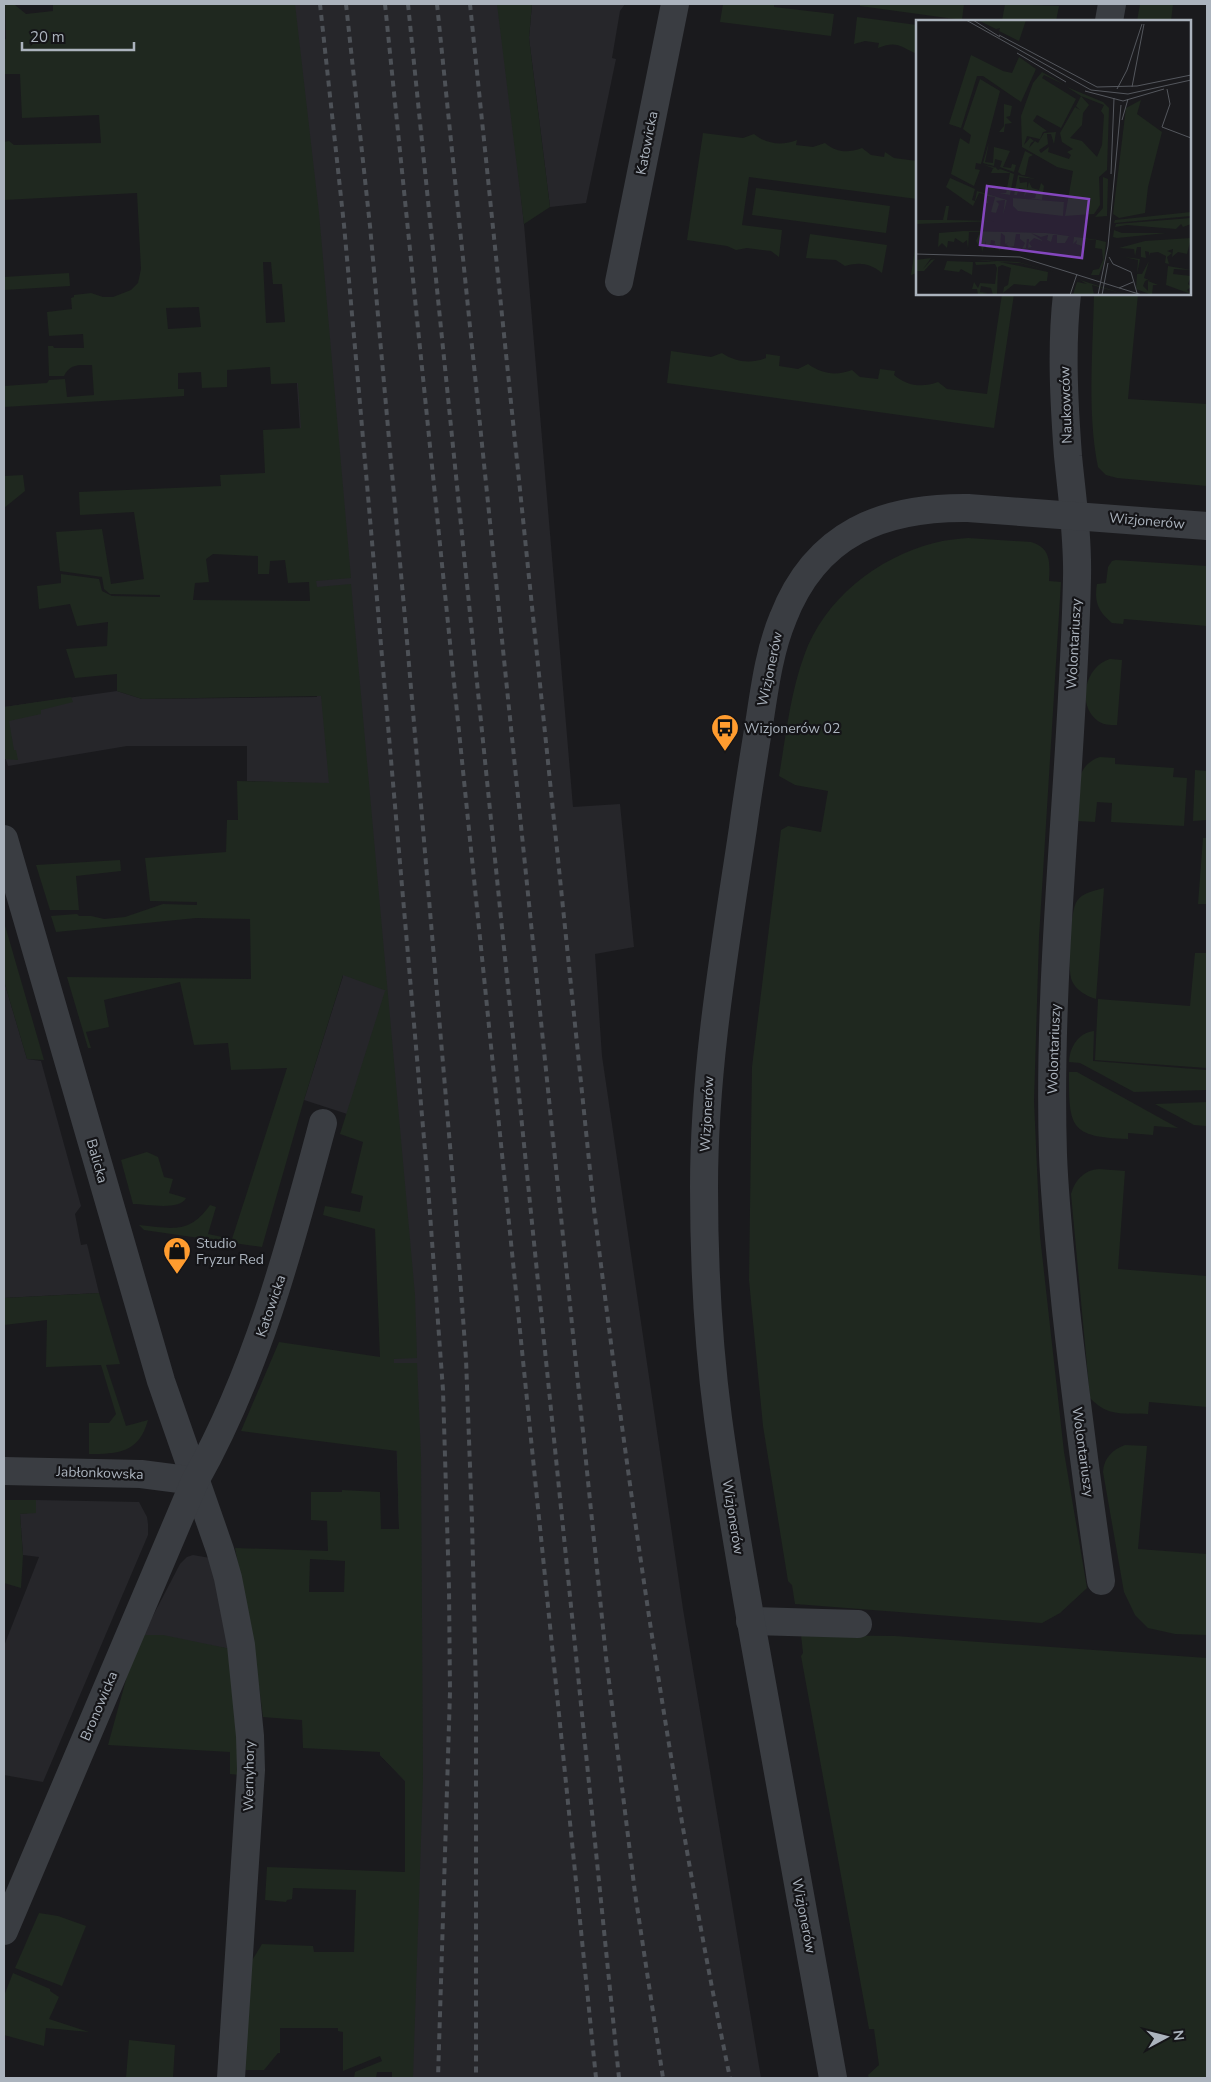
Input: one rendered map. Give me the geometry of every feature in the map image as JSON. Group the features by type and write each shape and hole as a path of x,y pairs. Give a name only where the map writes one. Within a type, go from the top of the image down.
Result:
{"street":[{"name":"Katowicka","path":"619,282 675,4"},
{"path":"1109,20 1112,4"},
{"name":"Naukowców","path":"1066,295 1064,322 1065,409 1076,515"},
{"name":"Wizjonerów","path":"834,2078 750,1621 718,1416 708,1303 704,1183 710,1051 752,764 774,644 791,598 814,565 840,541 876,521 913,511 940,508 1076,515 1207,526"},
{"name":"Wolontariuszy","path":"1076,515 1076,594 1060,872 1053,1066 1053,1153 1056,1218 1078,1429 1101,1580"},
{"name":"Balicka","path":"4,839 161,1381 195,1481"},
{"name":"Katowicka","path":"195,1481 215,1446 246,1376 284,1268 323,1122"},
{"name":"Jabłonkowska","path":"4,1471 141,1474 195,1481"},
{"name":"Bronowicka","path":"4,1931 195,1481"},
{"name":"Wernyhory","path":"195,1481 220,1550 235,1608 241,1644 250,1736 250,1807 231,2078"},
{"path":"750,1621 858,1624"}],"shaded area":[{"path":"53,4 295,4 319,213 351,578 316,581 317,587 351,584 415,1295 417,1358 394,1359 394,1363 417,1363 421,1456 423,1780 413,2078 392,2078 392,2072 377,2072 376,2078 354,2078 355,2072 382,2061 380,2056 343,2071 343,2032 338,2031 338,2028 280,2028 280,2053 264,2070 242,2070 248,1967 262,1944 313,1946 314,1952 354,1952 356,1890 293,1888 292,1899 286,1902 265,1900 267,1867 405,1872 405,1781 380,1755 380,1752 303,1748 302,1720 263,1717 254,1649 235,1548 328,1551 327,1521 311,1520 311,1492 342,1492 342,1490 380,1492 381,1529 399,1529 397,1451 241,1431 279,1342 380,1357 375,1229 323,1215 325,1206 360,1212 363,1196 351,1193 363,1142 340,1134 385,991 387,991 343,975 304,1100 262,1247 144,1230 139,1225 170,1228 187,1225 202,1215 210,1205 216,1207 208,1234 232,1239 287,1068 231,1070 228,1043 194,1045 180,982 104,1000 109,1027 86,1032 91,1048 88,1048 67,977 251,979 250,919 196,918 56,932 51,916 77,914 79,916 104,919 125,917 163,904 197,905 197,902 150,901 145,858 226,852 227,820 238,820 237,781 329,783 321,696 142,699 117,691 117,674 75,678 66,649 107,646 108,622 77,626 70,604 39,609 37,586 61,583 61,574 99,579 102,591 112,596 160,597 160,595 110,594 104,589 102,577 60,571 56,532 102,529 111,584 144,579 134,512 80,515 79,492 221,486 220,475 265,473 263,430 301,428 298,383 271,384 270,367 227,370 227,387 202,388 201,372 178,373 178,389 184,389 184,396 4,407 4,386 47,383 49,380 65,379 67,397 94,395 92,365 72,367 64,376 49,376 48,346 53,346 54,348 84,348 83,334 49,336 47,312 72,309 71,298 74,295 91,293 103,297 113,297 131,290 138,283 141,269 137,193 4,200 4,142 9,141 14,145 101,143 99,115 22,118 20,74 4,74 5,5 15,5 26,14 53,11","holes":["263,262 271,262 273,284 282,284 285,322 266,323","199,307 201,327 168,329 166,308","213,554 258,556 258,574 269,574 270,561 285,560 288,583 309,582 310,601 193,600 195,583 209,582 206,559","310,1559 345,1561 344,1592 309,1592"]},
{"path":"268,4 500,4 524,224 573,807 620,804 634,947 595,954 602,1056 683,1609 761,2078 392,2078 398,1873 405,1872 405,1781 380,1755 381,1565 399,1529 394,1364 378,1124 304,1100 343,976 329,784 247,781 247,746 127,746 8,766 4,753 4,707 117,691 142,699 317,697 293,322"},
{"path":"497,4 532,4 529,38 550,207 524,224"},
{"path":"532,4 625,4 620,11 612,58 616,59 586,203 550,207 529,38"},
{"path":"723,4 774,4 774,7 834,14 831,36 720,22"},
{"path":"860,4 964,4 962,20 860,6"},
{"path":"1005,4 1059,6 1056,20 1002,20"},
{"path":"1140,4 1173,4 1171,20 1137,20"},
{"path":"857,17 916,25 916,54 894,45 878,48 879,43 865,41 854,44"},
{"path":"703,133 743,138 754,134 769,142 786,143 797,140 796,145 813,147 825,143 838,150 852,151 862,148 871,155 884,157 885,152 894,158 916,161 916,199 749,177 742,225 782,230 779,257 771,251 747,248 736,250 727,246 687,240"},
{"path":"756,188 890,206 886,233 752,215"},
{"path":"810,234 887,245 882,273 864,264 845,266 836,260 806,258"},
{"path":"915,249 916,249 916,273 911,275"},
{"path":"69,273 70,286 4,290 4,277"},
{"path":"1002,295 1014,295 994,428 667,383 671,351 711,357 722,353 743,361 760,360 766,358 766,354 780,356 779,366 798,369 808,364 824,372 840,373 852,370 860,377 878,379 880,369 895,371 894,375 909,384 926,385 938,382 947,389 987,394"},
{"path":"1094,295 1138,295 1128,399 1207,404 1207,486 1117,478 1106,475 1098,467 1093,425"},
{"path":"23,475 25,491 4,508 4,476"},
{"path":"968,538 1031,542 1038,545 1046,552 1048,557 1049,581 1061,582 1039,937 1034,1101 1040,1236 1064,1452 1087,1588 1060,1613 1042,1623 795,1604 792,1585 788,1581 763,1426 749,1280 752,1067 781,830 788,826 821,832 828,791 795,785 779,776 799,670 813,635 825,616 855,584 873,570 913,550 938,542"},
{"path":"1112,561 1207,566 1207,626 1124,619 1123,624 1112,623 1098,606 1096,590 1097,584 1106,583 1108,567"},
{"path":"1110,659 1122,660 1117,725 1104,724 1098,721 1091,714 1087,706 1086,687 1089,677 1101,663"},
{"path":"71,697 73,702 41,710 41,714 9,721 14,750 16,750 18,760 4,759 4,707"},
{"path":"1100,757 1115,758 1115,764 1174,768 1173,777 1187,778 1184,826 1111,822 1112,803 1097,802 1095,822 1077,821 1078,783 1085,767 1091,761"},
{"path":"1195,770 1207,771 1207,820 1193,821"},
{"path":"1203,838 1207,838 1207,904 1198,904"},
{"path":"120,860 121,871 76,876 79,910 50,910 36,865"},
{"path":"1104,888 1096,999 1082,992 1072,981 1070,975 1070,940 1077,901 1086,894"},
{"path":"4,922 44,1060 27,1059 4,981"},
{"path":"1195,953 1207,953 1207,1068 1095,1060 1098,999 1190,1006"},
{"path":"4,981 27,1059 41,1061 81,1206 75,1214 81,1245 87,1244 99,1293 4,1298"},
{"path":"1094,1031 1093,1061 1207,1070 1207,1090 1134,1092 1080,1063 1069,1062 1073,1046 1079,1038 1088,1032"},
{"path":"1069,1072 1077,1072 1178,1128 1154,1126 1153,1135 1128,1133 1128,1139 1109,1138 1083,1131 1076,1125 1072,1117"},
{"path":"1207,1102 1207,1126 1194,1125 1155,1104"},
{"path":"147,1152 158,1157 164,1177 173,1179 169,1193 186,1198 183,1202 170,1206 133,1204 121,1160"},
{"path":"1099,1169 1125,1171 1118,1269 1207,1276 1207,1407 1149,1402 1148,1414 1123,1414 1103,1408 1090,1398 1071,1194 1075,1184 1081,1177 1089,1171"},
{"path":"99,1293 120,1364 106,1365 126,1426 148,1420 144,1431 133,1445 118,1452 89,1454 89,1423 109,1423 116,1414 101,1365 46,1367 47,1320 4,1325 4,1298"},
{"path":"1125,1445 1147,1446 1138,1549 1207,1554 1207,1635 1175,1634 1148,1628 1135,1615 1124,1592 1103,1472 1105,1463 1110,1455 1116,1449"},
{"path":"4,1500 36,1500 36,1513 20,1514 23,1555 21,1588 4,1583"},
{"path":"36,1500 139,1502 147,1517 148,1524 148,1535 43,1782 4,1775 4,1646 39,1557 23,1555 20,1514 36,1512"},
{"path":"193,1555 210,1558 231,1649 143,1635 180,1564 187,1557"},
{"path":"143,1635 163,1635 231,1649 241,1775 230,1774 230,1752 108,1745 127,1676"},
{"path":"801,1635 895,1636 1207,1658 1207,2078 869,2078 868,2075 879,2065 874,2029 869,2029 801,1656 803,1653"},
{"path":"39,1913 58,1916 86,1926 62,1986 15,1968"},
{"path":"13,1973 50,1989 59,1997 49,2019 89,2032 46,2028 44,2046 4,2035 4,1996"},
{"path":"129,2040 175,2045 173,2078 126,2078"}],"railway":[{"path":"320,4 344,225 358,381 427,1173 443,1390 450,1692 438,2078"},
{"path":"346,4 370,226 407,641 453,1181 466,1359 476,1692 476,2078"},
{"path":"385,4 596,2078"},
{"path":"408,4 619,2078"},
{"path":"437,4 606,1657 635,1893 663,2078"},
{"path":"470,4 594,1209 653,1645 689,1862 730,2078"}],"place":[{"name":"Wizjonerów 02","path":"725,752"},
{"name":"Studio Fryzur Red","path":"177,1275"}]}
